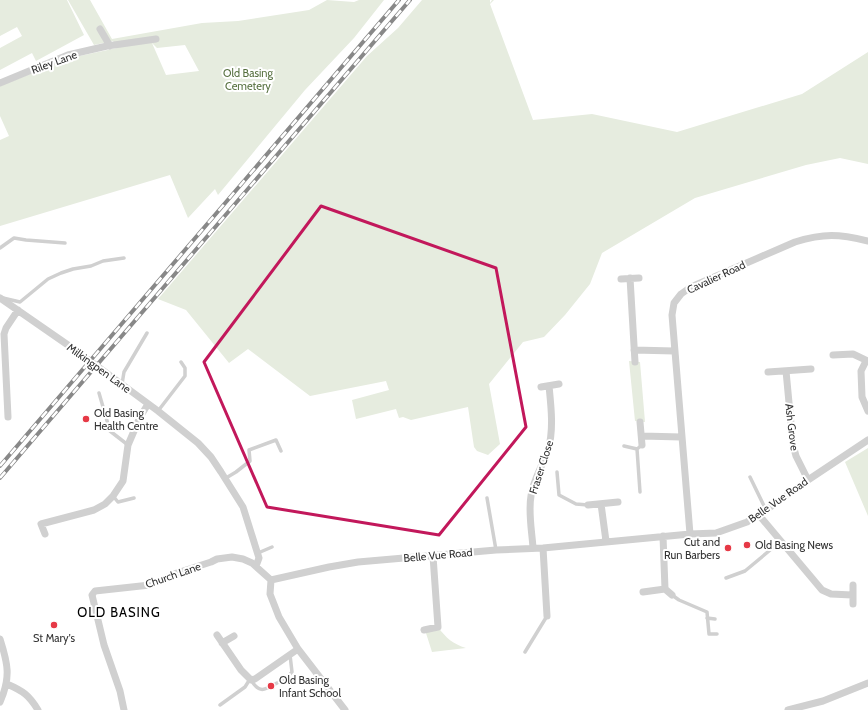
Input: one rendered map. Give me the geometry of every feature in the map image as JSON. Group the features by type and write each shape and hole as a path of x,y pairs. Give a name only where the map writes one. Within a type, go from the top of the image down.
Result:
{"street":[{"path":"100,29 108,47"},
{"name":"Riley Lane","path":"0,83 14,79 68,55 108,47 158,41"},
{"name":"Cavalier Road","path":"690,534 674,351 672,315 674,303 681,294 691,287 811,236 844,236 868,241"},
{"path":"630,278 635,362"},
{"path":"621,279 639,278"},
{"name":"Milkingpen Lane","path":"0,297 158,411 198,443 211,457 226,478 243,507 258,553 259,558 256,566"},
{"path":"8,417 4,334 6,328 18,310"},
{"path":"634,350 674,351"},
{"path":"833,355 852,354 867,361 861,371 862,397 868,411"},
{"path":"768,372 811,369"},
{"name":"Ash Grove","path":"786,371 793,445 796,456 808,480"},
{"path":"541,387 559,384"},
{"name":"Fraser Close","path":"533,548 530,497 551,438 551,404 549,386"},
{"path":"45,534 41,524 94,510 105,504 113,496 123,481 128,445 140,417 148,404"},
{"path":"639,447 642,436 640,422"},
{"path":"642,436 681,437"},
{"name":"Belle Vue Road","path":"272,580 358,562 496,550 543,548 663,536 716,533 747,522 759,515 868,440"},
{"path":"588,505 618,502"},
{"path":"601,504 606,541"},
{"path":"759,515 822,590 831,594 852,595"},
{"path":"663,536 665,589 672,595"},
{"path":"543,548 547,616"},
{"path":"424,630 438,627 433,556"},
{"name":"Church Lane","path":"124,710 120,691 104,645 92,595 94,591 150,585 177,573 222,557 243,559 256,566 264,575 272,580"},
{"path":"272,580 270,594 279,617 298,649 345,710"},
{"path":"853,585 853,604"},
{"path":"643,592 665,589"},
{"path":"217,635 241,670 250,679 255,679 298,649"},
{"path":"222,643 234,636"},
{"path":"0,639 7,665 0,702"},
{"path":"788,710 823,701 868,683"},
{"path":"4,687 16,688 30,697 38,710"}],"lane":[{"path":"0,248 14,238 65,243"},
{"path":"0,297 20,302 48,279 60,273 91,266 103,261 124,258"},
{"path":"122,385 124,372 147,333"},
{"path":"158,411 185,376 185,368 180,362"},
{"path":"98,393 110,431 128,445"},
{"path":"226,478 250,461 249,450 276,440 281,451"},
{"path":"624,446 639,447 640,492"},
{"path":"557,472 559,496 576,504 588,505"},
{"path":"750,477 766,510"},
{"path":"113,496 118,502 134,498"},
{"path":"487,498 496,550"},
{"path":"726,578 745,571 781,540"},
{"path":"258,553 272,547"},
{"path":"672,595 679,600 707,612 709,634 717,634"},
{"path":"525,652 547,616"},
{"path":"707,618 716,619"},
{"path":"220,705 245,687 250,679 260,690 266,690 288,676 292,672 290,655"}],"highlighted area":[{"path":"321,206 496,268 526,427 439,535 267,507 204,362"}],"green space":[{"path":"0,0 67,0 84,35 36,61 32,53 0,70 0,48 22,36 17,27 0,36"},
{"name":"Old Basing Cemetery","path":"68,0 90,0 112,39 202,23 238,21 309,10 327,0 354,2 359,0 384,0 354,38 305,90 218,195 215,189 188,218 170,175 0,226 0,140 9,136 0,116 0,86 70,58 117,48 113,41 94,45","holes":["152,43 157,48 185,45 199,71 166,75"]},
{"path":"422,0 490,0 490,3 494,0 490,4 533,120 592,114 677,132 802,94 868,52 868,164 840,158 806,165 695,198 602,253 590,284 565,315 544,337 523,342 489,384 500,444 488,455 477,451 474,447 468,407 411,420 403,417 399,418 396,409 356,419 352,400 389,390 386,381 310,396 248,349 229,363 186,310 158,299 367,56 398,28"},
{"path":"629,361 640,362 645,422 635,421"},
{"path":"868,448 868,516 845,462"},
{"path":"438,627 450,640 457,645 466,648 432,652 425,630"}],"railway":[{"path":"0,466 399,0"},
{"path":"0,478 410,0"}],"place":[{"name":"Old Basing Health Centre","path":"86,419"},
{"name":"Old Basing News","path":"747,545"},
{"name":"Cut and Run Barbers","path":"728,548"},
{"name":"St Mary's","path":"54,625"},
{"name":"Old Basing Infant School","path":"271,686"}],"district":[{"name":"OLD BASING","path":"119,612"}]}
